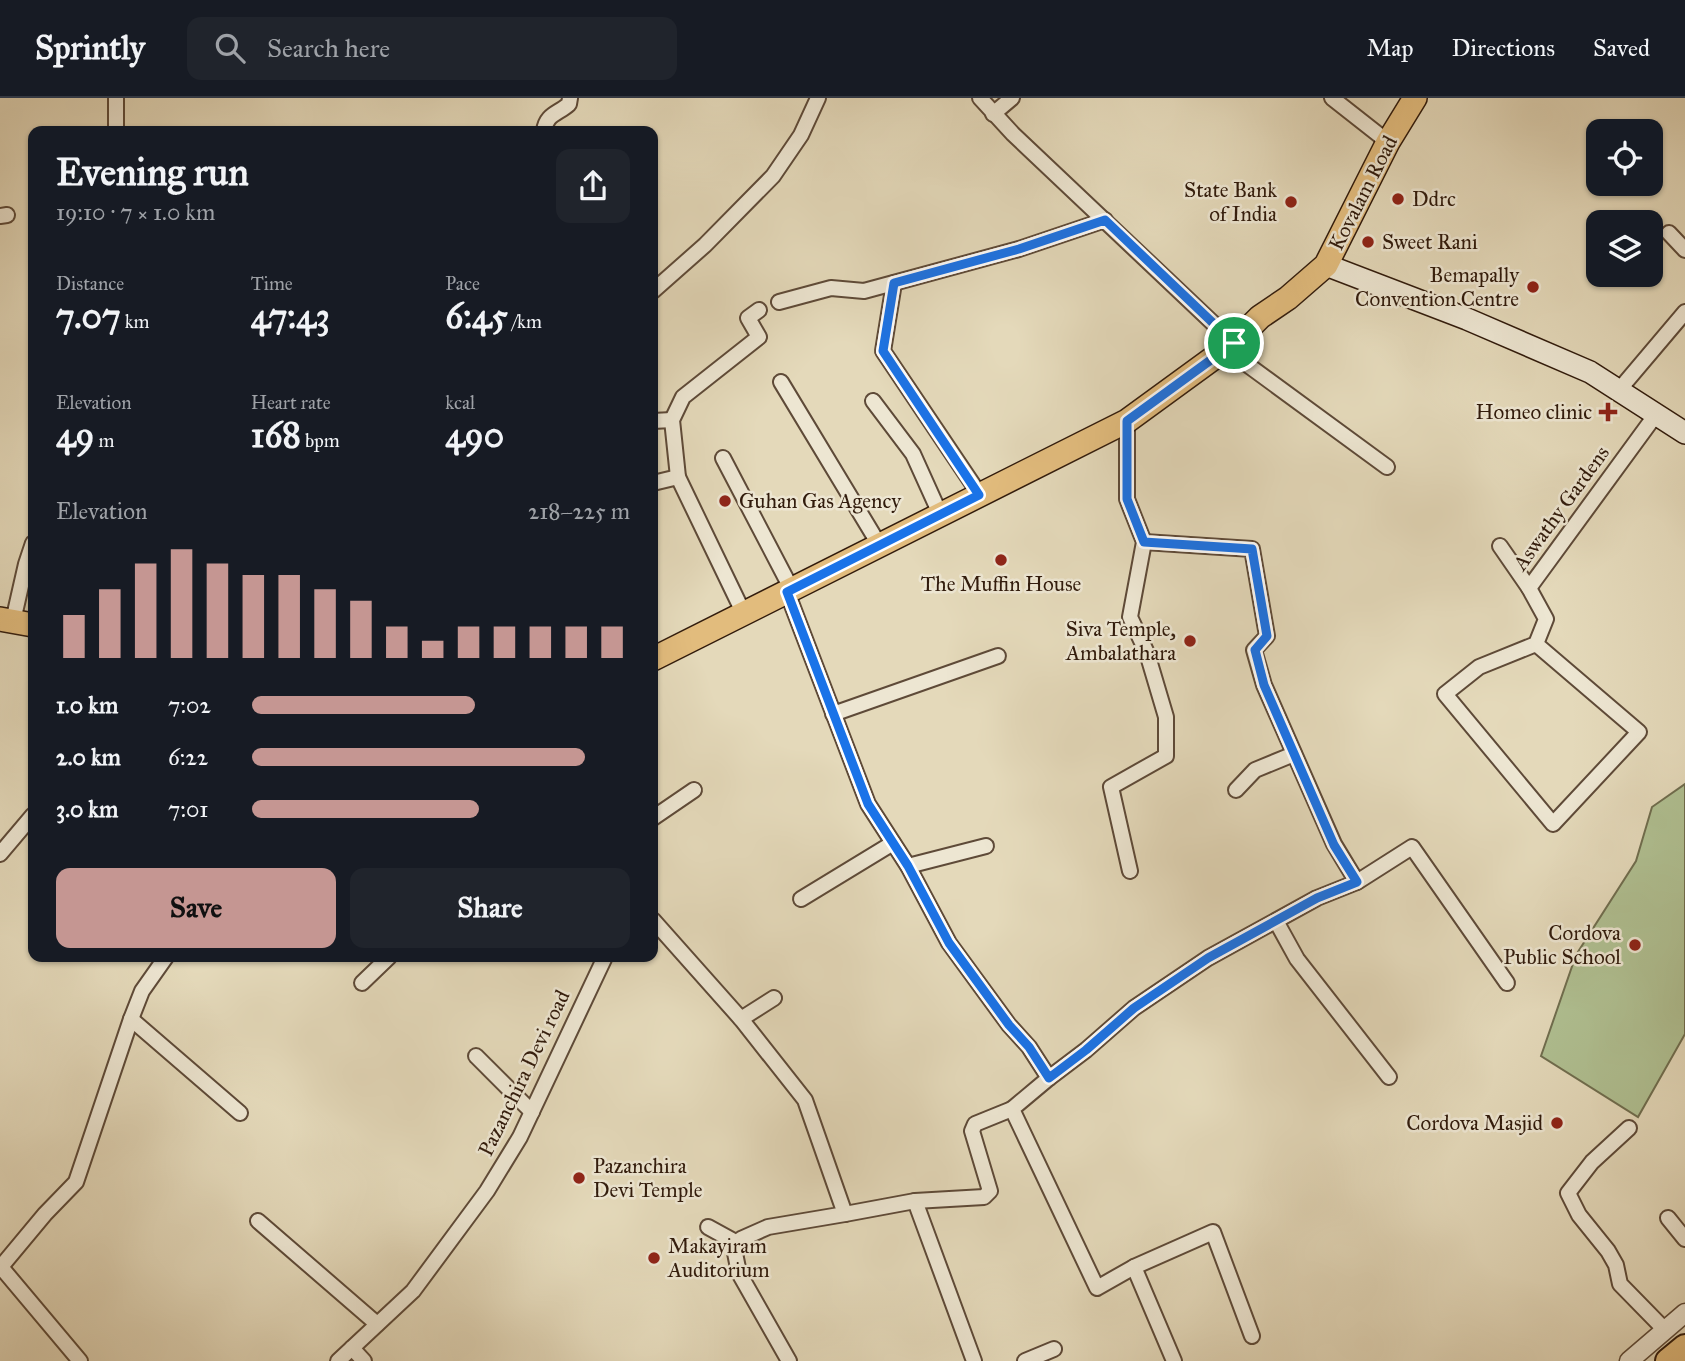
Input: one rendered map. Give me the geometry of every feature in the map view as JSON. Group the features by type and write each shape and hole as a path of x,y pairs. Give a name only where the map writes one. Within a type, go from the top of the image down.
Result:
{"highway":[{"path":"1668,1361 1685,1347"}],"main road":[{"name":"Kovalam Road","path":"658,657 1127,421 1230,346 1260,317 1288,298 1326,265 1388,142 1415,98"},
{"path":"1326,265 1467,319 1590,372 1683,427"}],"street":[{"path":"116,98 116,126"},
{"path":"546,126 550,117 569,104 570,98"},
{"path":"658,284 705,245 773,176 802,135 818,98"},
{"path":"980,98 993,114 1105,220 1230,346 1387,467"},
{"path":"993,114 1012,98"},
{"path":"1332,98 1388,142"},
{"path":"779,302 831,288 864,291 1019,249 1105,220"},
{"path":"1669,233 1685,250"},
{"path":"894,283 883,351 979,495"},
{"path":"744,614 678,477 672,421 683,397 759,337 748,318 759,310"},
{"path":"1619,390 1685,312"},
{"path":"780,382 880,546"},
{"path":"873,401 913,454 941,516"},
{"name":"Aswathy Gardens","path":"1500,547 1529,588 1657,413"},
{"path":"658,421 672,421"},
{"path":"1127,421 1127,499 1144,542 1130,617 1147,653 1166,718 1166,756 1111,787 1130,871"},
{"path":"723,458 789,591 868,804 908,866 949,943 1009,1025 1029,1047 1049,1078"},
{"path":"658,482 678,477"},
{"path":"1144,542 1252,549 1267,636 1255,650 1264,685 1334,845 1357,882"},
{"path":"15,622 28,558"},
{"path":"1529,588 1546,619 1536,644 1479,667 1445,694 1553,824 1639,732 1536,644"},
{"path":"833,714 998,656"},
{"path":"1236,790 1255,770 1294,754"},
{"path":"658,815 694,790"},
{"path":"0,854 28,821"},
{"path":"800,899 893,843"},
{"path":"908,866 986,846"},
{"path":"789,1361 739,1273 735,1253 741,1239 768,1227 915,1201 984,1197 990,1191 972,1131 975,1124 1012,1109 1134,1008 1208,958 1317,898 1357,882 1412,847 1507,983"},
{"path":"1276,920 1297,959 1389,1077"},
{"path":"658,926 741,1019 805,1100 845,1214"},
{"path":"80,1361 0,1267 76,1182 142,991 162,962"},
{"path":"362,983 384,962"},
{"name":"Pazanchira Devi road","path":"338,1361 413,1291 487,1191 520,1137 603,962"},
{"path":"741,1019 774,998"},
{"path":"131,1019 240,1113"},
{"path":"477,1056 532,1112"},
{"path":"1012,1109 1097,1288 1134,1267 1213,1232 1252,1336"},
{"path":"1629,1128 1592,1163 1568,1193 1579,1215 1616,1265 1620,1284 1665,1331"},
{"path":"915,1201 974,1361"},
{"path":"1668,1218 1685,1239"},
{"path":"258,1222 377,1324"},
{"path":"708,1227 739,1244"},
{"path":"1134,1267 1174,1361"},
{"path":"1629,1361 1685,1312"},
{"path":"352,1348 364,1361"},
{"path":"1025,1361 1054,1349"}],"green space":[{"name":"Cordova Public School","path":"1685,784 1685,1034 1638,1117 1541,1056 1576,955 1636,861 1652,807"}],"place":[{"name":"Ddrc","path":"1398,199"},
{"name":"State Bank of India","path":"1291,202"},
{"name":"Sweet Rani","path":"1368,242"},
{"name":"Bemapally Convention Centre","path":"1533,287"},
{"name":"Homeo clinic","path":"1608,412"},
{"name":"Guhan Gas Agency","path":"725,501"},
{"name":"The Muffin House","path":"1001,560"},
{"name":"Siva Temple, Ambalathara","path":"1190,641"},
{"name":"Cordova Public School","path":"1635,945"},
{"name":"Cordova Masjid","path":"1557,1123"},
{"name":"Pazanchira Devi Temple","path":"579,1178"},
{"name":"Makayiram Auditorium","path":"654,1258"}],"route":[{"path":"1105,220 1234,343 1127,421 1127,499 1144,542 1252,549 1267,636 1255,650 1264,685 1334,845 1357,882 1317,898 1208,958 1134,1008 1049,1078 1029,1047 1009,1025 949,943 908,866 868,804 787,592 979,495 883,351 894,283 1019,249 1105,220"}]}
